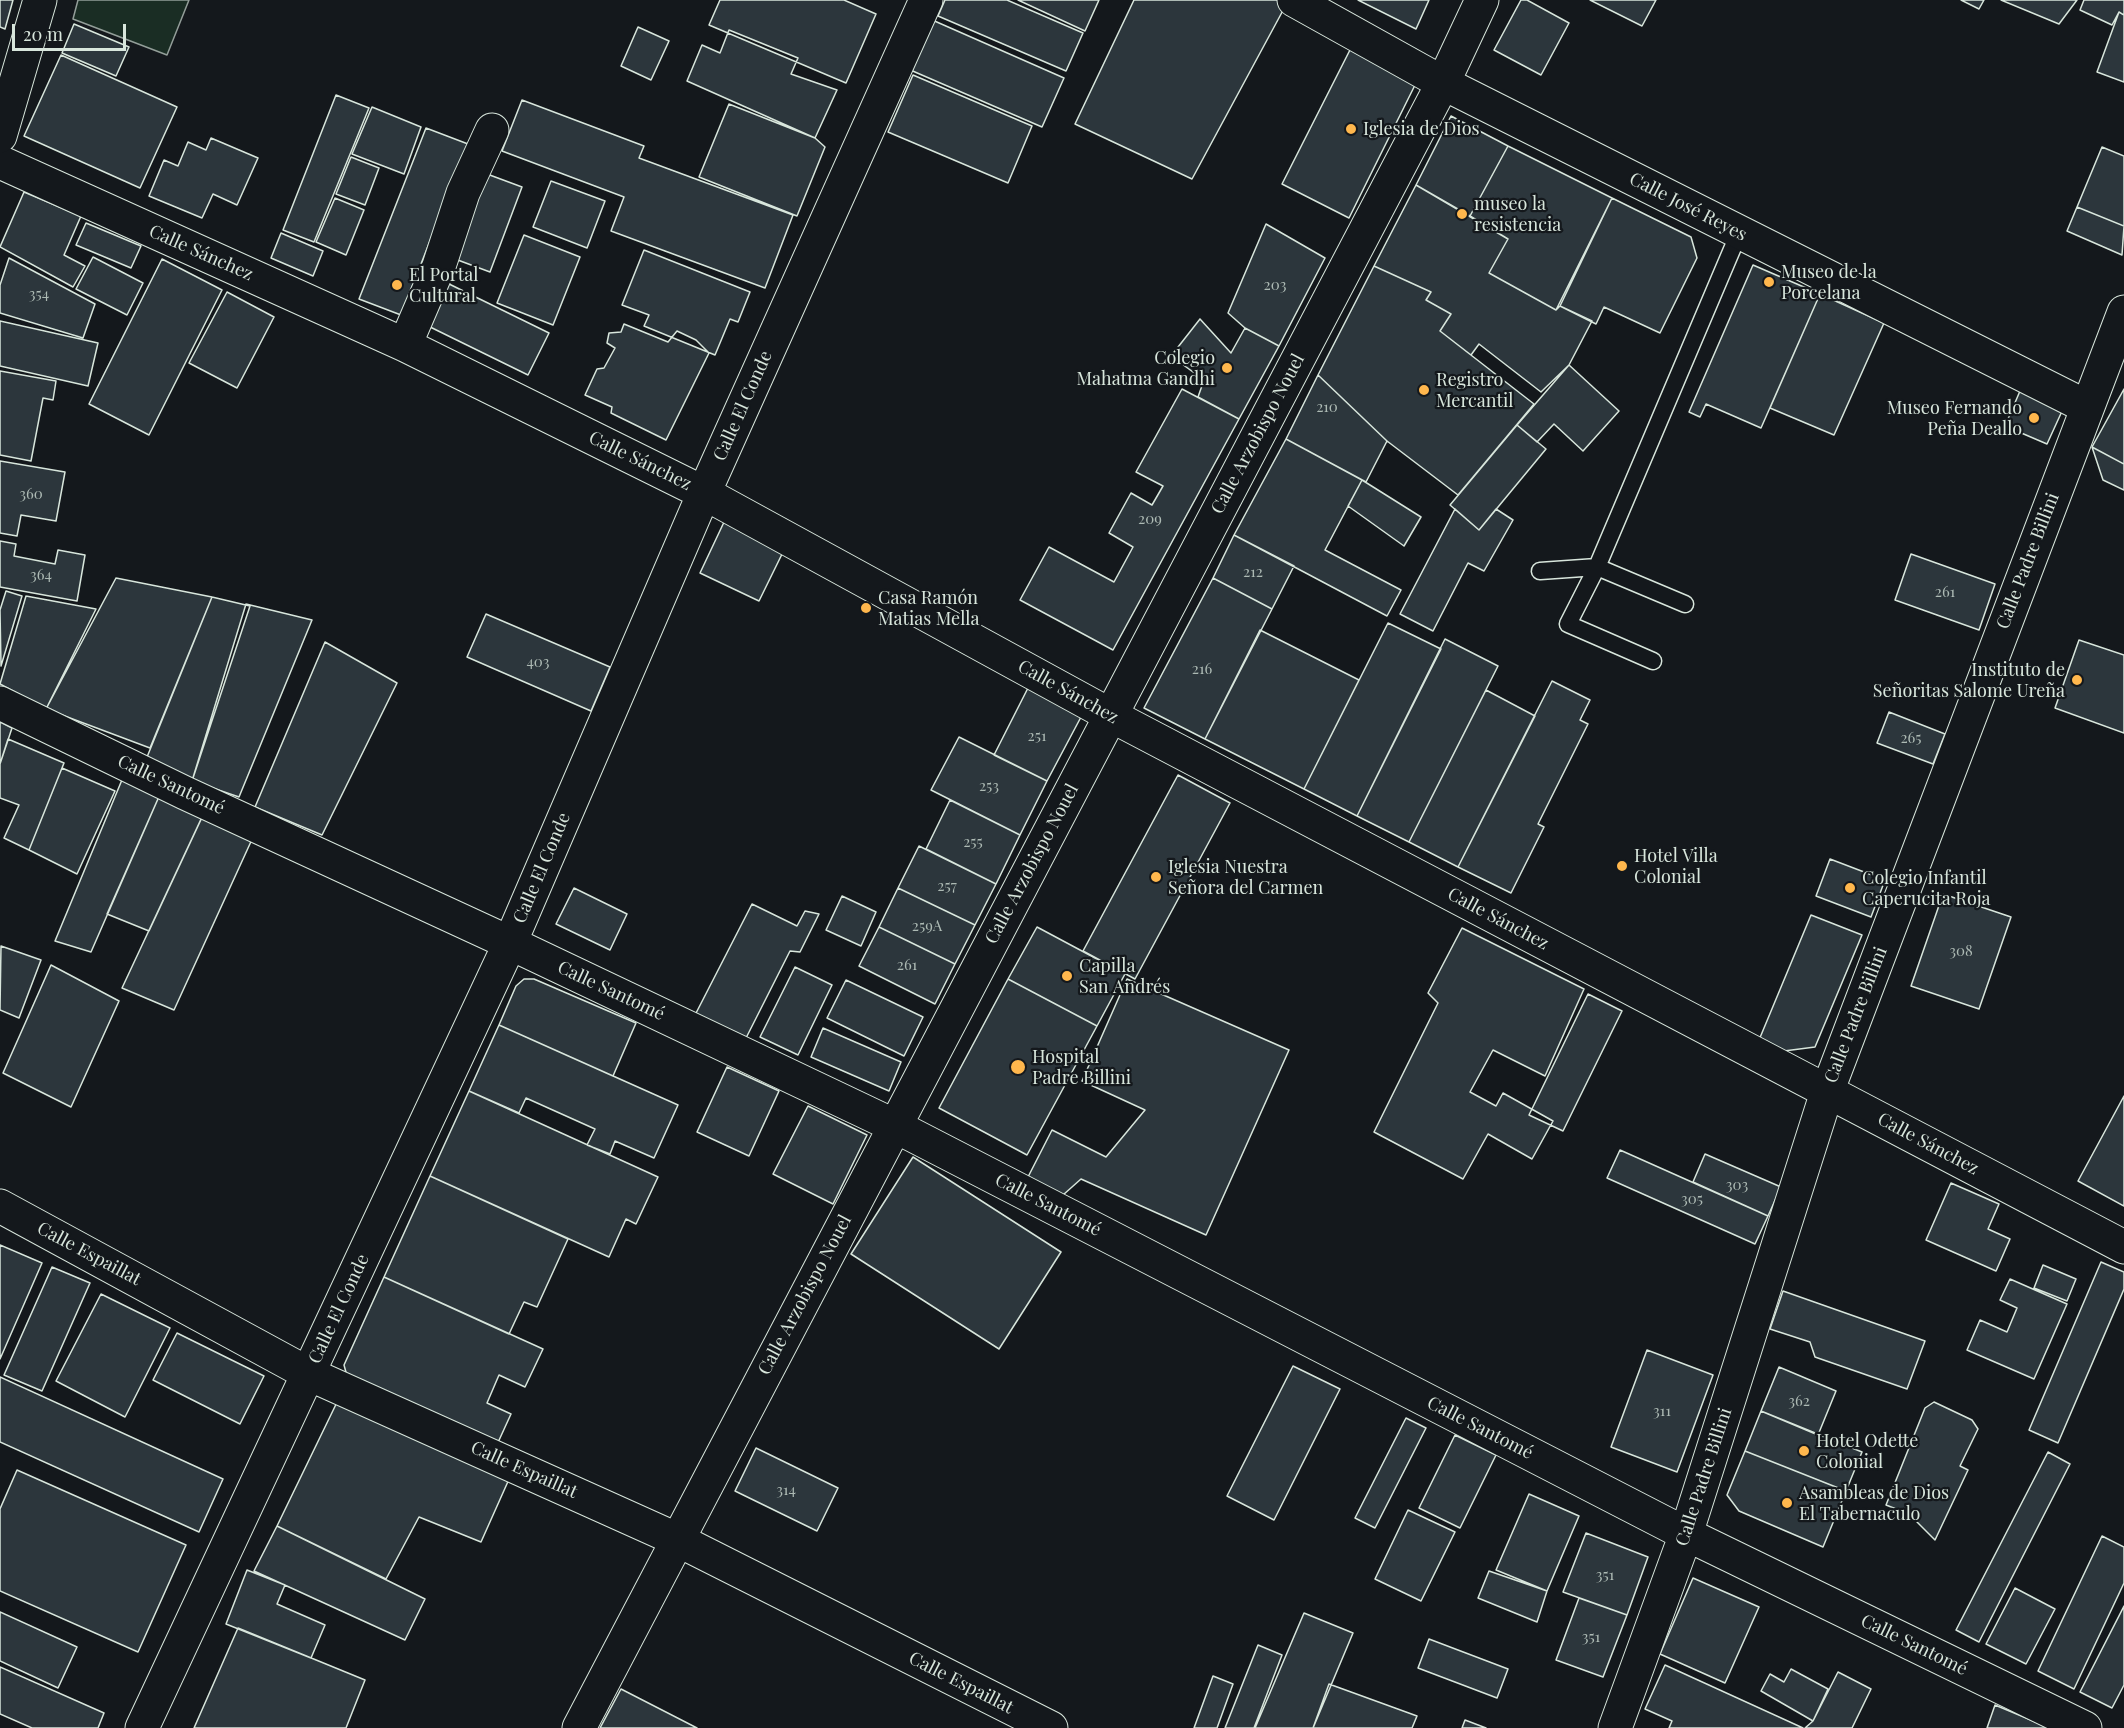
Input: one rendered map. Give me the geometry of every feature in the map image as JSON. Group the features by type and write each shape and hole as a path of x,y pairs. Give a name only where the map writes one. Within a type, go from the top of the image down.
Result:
{"street":[{"path":"0,136 40,0"},
{"name":"Calle El Conde","path":"142,1728 510,943 704,493 926,0"},
{"name":"Calle José Reyes","path":"1294,0 1443,83 2087,407"},
{"name":"Calle Arzobispo Nouel","path":"579,1728 676,1539 1443,83 1482,0"},
{"path":"405,345 440,266 463,193 492,130"},
{"name":"Calle Sánchez","path":"0,162 405,345 704,493 1110,715 2124,1247"},
{"name":"Calle Padre Billini","path":"1615,1728 1686,1534 1827,1092 2087,407 2122,327"},
{"name":"Calle Santomé","path":"0,703 185,793 510,943 895,1126 1686,1534 2085,1728"},
{"name":"Calle Espaillat","path":"0,1206 309,1374 676,1539 1051,1728"}],"lane":[{"path":"1653,662 1568,624 1597,567 1739,233"},
{"path":"1540,572 1597,567 1685,604"}],"green space":[{"path":"78,0 189,0 167,55 73,19"}],"building":[{"path":"0,0 13,0 5,29 0,27"},
{"path":"720,0 844,0 876,14 846,83 709,25"},
{"path":"945,0 1007,0 1083,33 1066,71 938,16"},
{"path":"1018,0 1099,0 1085,31"},
{"path":"1134,0 1280,0 1287,3 1192,179 1075,124"},
{"path":"1358,0 1429,0 1416,29"},
{"path":"1521,0 1527,0 1569,23 1541,75 1494,50"},
{"path":"1590,0 1656,0 1642,26"},
{"path":"1961,0 1984,0 1979,9"},
{"path":"2001,0 2077,0 2059,24"},
{"path":"2084,0 2124,0 2124,15 2119,12 2112,25 2080,10"},
{"path":"2119,12 2124,15 2124,82 2097,72"},
{"path":"930,19 1064,78 1042,127 908,69"},
{"path":"74,24 129,47 116,76 62,53"},
{"path":"638,27 669,41 651,80 621,66"},
{"path":"729,30 798,58 791,74 837,90 815,138 687,81 702,45 720,53"},
{"name":"Iglesia de Dios","path":"1354,42 1420,75 1349,218 1282,184"},
{"path":"61,55 177,107 140,188 24,136"},
{"path":"913,75 1032,126 1008,183 888,132"},
{"path":"336,95 369,108 314,242 283,230"},
{"path":"522,100 644,146 639,158 793,215 765,288 611,231 624,197 502,151"},
{"path":"729,104 815,138 825,147 797,216 699,177"},
{"path":"372,107 421,127 404,174 352,154"},
{"path":"1451,116 1508,146 1470,216 1416,185"},
{"path":"426,128 468,144 401,315 359,299"},
{"path":"211,138 258,158 237,205 213,194 202,218 149,196 164,160 178,166 188,142 206,150"},
{"path":"1508,146 1612,198 1556,310 1489,273 1508,239 1470,216"},
{"path":"2102,147 2124,156 2124,226 2077,207"},
{"path":"351,157 379,168 365,205 336,194"},
{"path":"479,171 522,187 490,272 447,256"},
{"path":"551,181 605,201 587,248 533,227"},
{"path":"1416,185 1508,239 1489,273 1556,310 1560,306 1592,321 1569,365 1541,392 1479,344 1471,355 1440,331 1451,314 1426,300 1431,292 1374,266"},
{"path":"24,192 81,216 64,255 85,266 73,287 0,247"},
{"path":"335,198 364,210 346,255 316,242"},
{"path":"1612,198 1691,237 1697,258 1660,333 1604,307 1596,324 1560,306"},
{"path":"2077,207 2124,226 2122,255 2067,231"},
{"path":"86,223 141,246 131,268 76,245"},
{"path":"1266,224 1325,258 1279,346 1245,328 1228,313"},
{"path":"281,233 323,251 313,276 271,258"},
{"path":"524,235 580,257 553,325 497,303"},
{"path":"644,250 750,292 738,322 730,319 715,355 644,326 649,315 622,305"},
{"path":"93,257 143,283 127,315 76,289"},
{"path":"9,258 95,304 83,338 0,313 0,285"},
{"path":"162,259 222,290 149,435 89,404"},
{"path":"1753,265 1820,294 1761,428 1706,404 1700,417 1689,412"},
{"name":"Registro Mercantil","path":"1374,266 1431,292 1426,300 1451,314 1440,331 1534,404 1458,495 1387,441 1318,375"},
{"path":"443,281 549,333 528,375 422,323"},
{"path":"227,292 274,317 237,388 189,363"},
{"path":"1820,294 1884,323 1834,435 1770,408"},
{"name":"Colegio Mahatma Gandhi","path":"1200,319 1231,353 1245,328 1279,346 1239,419 1198,397 1204,380 1171,356"},
{"path":"0,321 98,343 88,386 0,366"},
{"path":"624,324 668,342 677,331 696,340 709,353 666,440 611,413 612,407 585,395 597,369 604,368 615,348 607,343 609,333 621,332"},
{"path":"1569,365 1619,411 1583,451 1554,424 1537,442 1517,425"},
{"path":"0,371 56,381 53,400 43,398 31,461 0,455"},
{"path":"1318,375 1387,441 1366,482 1286,439"},
{"path":"1182,389 1239,419 1113,650 1020,600 1049,547 1114,582 1133,547 1109,533 1131,493 1152,505 1163,486 1136,472"},
{"path":"2124,389 2124,464 2092,447"},
{"name":"Museo Fernando Peña Deallo","path":"2020,391 2063,409 2047,444 2005,426"},
{"path":"1517,425 1546,449 1479,530 1450,505"},
{"path":"1286,439 1362,480 1325,550 1401,590 1387,616 1234,535"},
{"path":"2092,447 2124,464 2124,490 2103,480"},
{"path":"0,461 65,472 56,521 21,515 17,536 0,533"},
{"path":"1362,480 1421,517 1404,546 1348,506"},
{"path":"1455,509 1479,530 1496,509 1513,520 1484,571 1468,563 1433,631 1400,614"},
{"path":"725,520 785,548 759,601 700,573"},
{"path":"1234,535 1294,566 1272,609 1213,578"},
{"path":"0,541 16,544 14,556 55,564 58,550 85,555 77,601 0,587"},
{"path":"1911,554 1995,584 1979,630 1895,600"},
{"path":"116,578 212,597 150,748 46,709"},
{"path":"1213,578 1272,609 1205,739 1144,708"},
{"path":"6,591 22,596 1,666 0,610"},
{"path":"26,596 96,609 46,709 0,684"},
{"path":"212,597 250,606 192,781 145,762"},
{"path":"246,604 312,620 239,797 192,781"},
{"path":"486,614 610,667 591,711 467,657"},
{"path":"1388,623 1441,649 1357,816 1304,789"},
{"path":"1260,630 1359,680 1304,789 1205,739"},
{"path":"1445,639 1498,666 1409,842 1357,816"},
{"path":"2079,640 2124,655 2124,733 2055,708"},
{"path":"325,642 397,683 322,835 255,807"},
{"path":"1552,681 1590,700 1580,720 1588,724 1538,824 1544,827 1511,893 1458,867"},
{"path":"1031,682 1081,717 1047,781 994,755"},
{"path":"1486,690 1535,716 1458,867 1409,842"},
{"path":"1889,712 1945,734 1933,764 1877,743"},
{"path":"0,722 12,728 0,764"},
{"path":"959,737 1047,781 1020,835 931,790"},
{"path":"8,739 64,763 29,850 4,838 19,805 0,798 0,764"},
{"path":"62,768 115,791 77,874 29,850"},
{"path":"124,775 161,792 91,952 55,941"},
{"name":"Iglesia Nuestra Señora del Carmen","path":"1178,775 1230,803 1135,979 1083,951"},
{"path":"161,792 205,811 149,931 107,914"},
{"path":"950,800 1020,835 996,884 926,849"},
{"path":"202,817 254,835 174,1010 122,988"},
{"path":"919,846 996,884 975,925 898,888"},
{"name":"Colegio Infantil Caperucita Roja","path":"1830,859 1885,880 1871,917 1816,896"},
{"path":"574,888 627,914 610,950 556,924"},
{"path":"898,888 975,925 955,964 879,927"},
{"path":"1943,894 2011,917 1979,1009 1911,986"},
{"path":"842,896 876,912 861,946 826,930"},
{"path":"752,904 797,926 805,911 819,914 800,952 790,951 744,1042 694,1017"},
{"path":"1811,915 1862,935 1815,1047 1784,1051 1759,1040"},
{"path":"879,927 955,964 935,1004 859,966"},
{"name":"Capilla San Andrés","path":"1037,927 1125,974 1097,1026 1008,979"},
{"path":"1462,928 1584,989 1545,1076 1493,1050 1470,1092 1496,1106 1503,1093 1553,1121 1532,1159 1488,1134 1463,1179 1374,1132 1438,1003 1428,993"},
{"path":"1,946 41,960 19,1018 0,1010"},
{"path":"51,965 119,1001 71,1107 3,1073"},
{"path":"795,967 832,985 798,1055 760,1037"},
{"path":"524,979 534,979 636,1023 613,1076 499,1025 516,986"},
{"name":"Hospital Padre Billini","path":"1008,979 1097,1026 1027,1155 939,1108"},
{"path":"1127,979 1289,1050 1206,1235 1081,1179 1063,1195 1028,1177 1052,1130 1106,1157 1145,1110 1082,1081"},
{"path":"846,980 923,1017 904,1056 827,1018"},
{"path":"1588,994 1622,1011 1563,1131 1529,1115"},
{"path":"499,1025 678,1105 654,1158 615,1141 610,1154 587,1145 595,1129 526,1098 519,1113 469,1091"},
{"path":"823,1028 901,1062 889,1091 811,1057"},
{"path":"727,1067 779,1091 749,1156 697,1132"},
{"path":"469,1091 658,1177 636,1224 626,1219 609,1257 430,1176"},
{"path":"2124,1096 2124,1206 2078,1181"},
{"path":"808,1106 867,1135 833,1204 773,1174"},
{"path":"1620,1150 1768,1216 1755,1244 1607,1178"},
{"path":"1705,1154 1781,1187 1768,1216 1693,1182"},
{"path":"913,1157 1061,1252 999,1349 851,1254"},
{"path":"430,1176 568,1239 537,1307 524,1302 509,1334 384,1277"},
{"path":"1951,1183 1999,1204 1988,1229 2010,1239 1996,1271 1926,1240"},
{"path":"0,1245 42,1263 0,1359"},
{"path":"2101,1262 2124,1272 2124,1289 2058,1443 2029,1430"},
{"path":"2043,1265 2076,1279 2067,1301 2034,1288"},
{"path":"52,1267 90,1283 42,1391 4,1375"},
{"path":"384,1277 543,1349 525,1387 499,1375 487,1403 511,1414 495,1449 347,1376 344,1365"},
{"path":"2010,1279 2067,1304 2034,1379 1967,1350 1980,1320 2007,1332 2017,1308 2000,1300"},
{"path":"1783,1291 1925,1341 1907,1389 1815,1357 1810,1342 1770,1329"},
{"path":"101,1294 170,1328 125,1417 56,1381"},
{"path":"177,1333 264,1376 240,1424 153,1380"},
{"path":"1647,1350 1713,1375 1677,1472 1611,1447"},
{"path":"1293,1366 1340,1389 1274,1520 1227,1496"},
{"path":"1779,1367 1836,1391 1818,1435 1761,1411"},
{"path":"0,1377 223,1479 199,1532 0,1442"},
{"path":"341,1394 510,1477 481,1542 419,1517 386,1579 277,1526"},
{"path":"1934,1402 1972,1420 1978,1429 1960,1466 1968,1470 1935,1540 1909,1514 1886,1505 1925,1408"},
{"name":"Hotel Odette Colonial","path":"1761,1411 1862,1452 1846,1491 1745,1451"},
{"path":"1406,1418 1426,1428 1375,1528 1355,1518"},
{"path":"1455,1435 1496,1455 1460,1528 1419,1508"},
{"path":"756,1448 838,1488 817,1531 735,1491"},
{"name":"Asambleas de Dios El Tabernaculo","path":"1745,1451 1846,1491 1823,1547 1739,1511 1727,1495"},
{"path":"2048,1452 2070,1464 1979,1642 1956,1630"},
{"path":"17,1470 186,1545 138,1652 0,1591 0,1509"},
{"path":"1529,1494 1579,1516 1547,1591 1496,1570"},
{"path":"1408,1510 1455,1532 1421,1601 1375,1579"},
{"path":"277,1526 425,1599 405,1640 254,1571"},
{"path":"1586,1533 1648,1557 1627,1615 1563,1592"},
{"path":"2102,1536 2124,1547 2124,1583 2074,1689 2038,1671"},
{"path":"247,1570 285,1585 277,1604 325,1625 311,1658 226,1624"},
{"path":"1489,1571 1547,1591 1537,1622 1478,1598"},
{"path":"1693,1578 1759,1607 1725,1683 1660,1654"},
{"path":"2015,1588 2055,1609 2026,1664 1986,1644"},
{"path":"1579,1598 1627,1615 1603,1677 1556,1660"},
{"path":"2124,1606 2124,1685 2112,1708 2080,1692"},
{"path":"0,1612 77,1647 58,1688 0,1661"},
{"path":"1304,1613 1353,1633 1313,1728 1255,1728"},
{"path":"238,1628 365,1680 346,1728 194,1728"},
{"path":"1429,1639 1508,1669 1497,1698 1418,1668"},
{"path":"1258,1645 1282,1655 1254,1728 1225,1728"},
{"path":"1665,1665 1803,1728 1669,1728 1672,1721 1645,1709"},
{"path":"0,1667 104,1713 98,1728 32,1728 0,1714"},
{"path":"1791,1669 1828,1689 1813,1721 1761,1691 1770,1674 1784,1682"},
{"path":"1838,1672 1871,1689 1852,1728 1805,1728 1813,1721"},
{"path":"1213,1676 1233,1684 1217,1728 1194,1728"},
{"path":"1329,1684 1417,1716 1412,1728 1313,1728"},
{"path":"621,1689 697,1728 600,1728"},
{"path":"1995,1705 2050,1728 1987,1728"},
{"path":"1465,1720 1486,1728 1462,1728"}],"place":[{"name":"Iglesia de Dios","path":"1351,129"},
{"name":"museo la resistencia","path":"1462,214"},
{"name":"Museo de la Porcelana","path":"1769,282"},
{"name":"El Portal Cultural","path":"397,285"},
{"name":"Colegio Mahatma Gandhi","path":"1227,368"},
{"name":"Registro Mercantil","path":"1424,390"},
{"name":"Museo Fernando Peña Deallo","path":"2034,418"},
{"name":"Casa Ramón Matias Mella","path":"866,608"},
{"name":"Instituto de Señoritas Salome Ureña","path":"2077,680"},
{"name":"Hotel Villa Colonial","path":"1622,866"},
{"name":"Iglesia Nuestra Señora del Carmen","path":"1156,877"},
{"name":"Colegio Infantil Caperucita Roja","path":"1850,888"},
{"name":"Capilla San Andrés","path":"1067,976"},
{"name":"Hospital Padre Billini","path":"1018,1067"},
{"name":"Hotel Odette Colonial","path":"1804,1451"},
{"name":"Asambleas de Dios El Tabernaculo","path":"1787,1503"}]}
